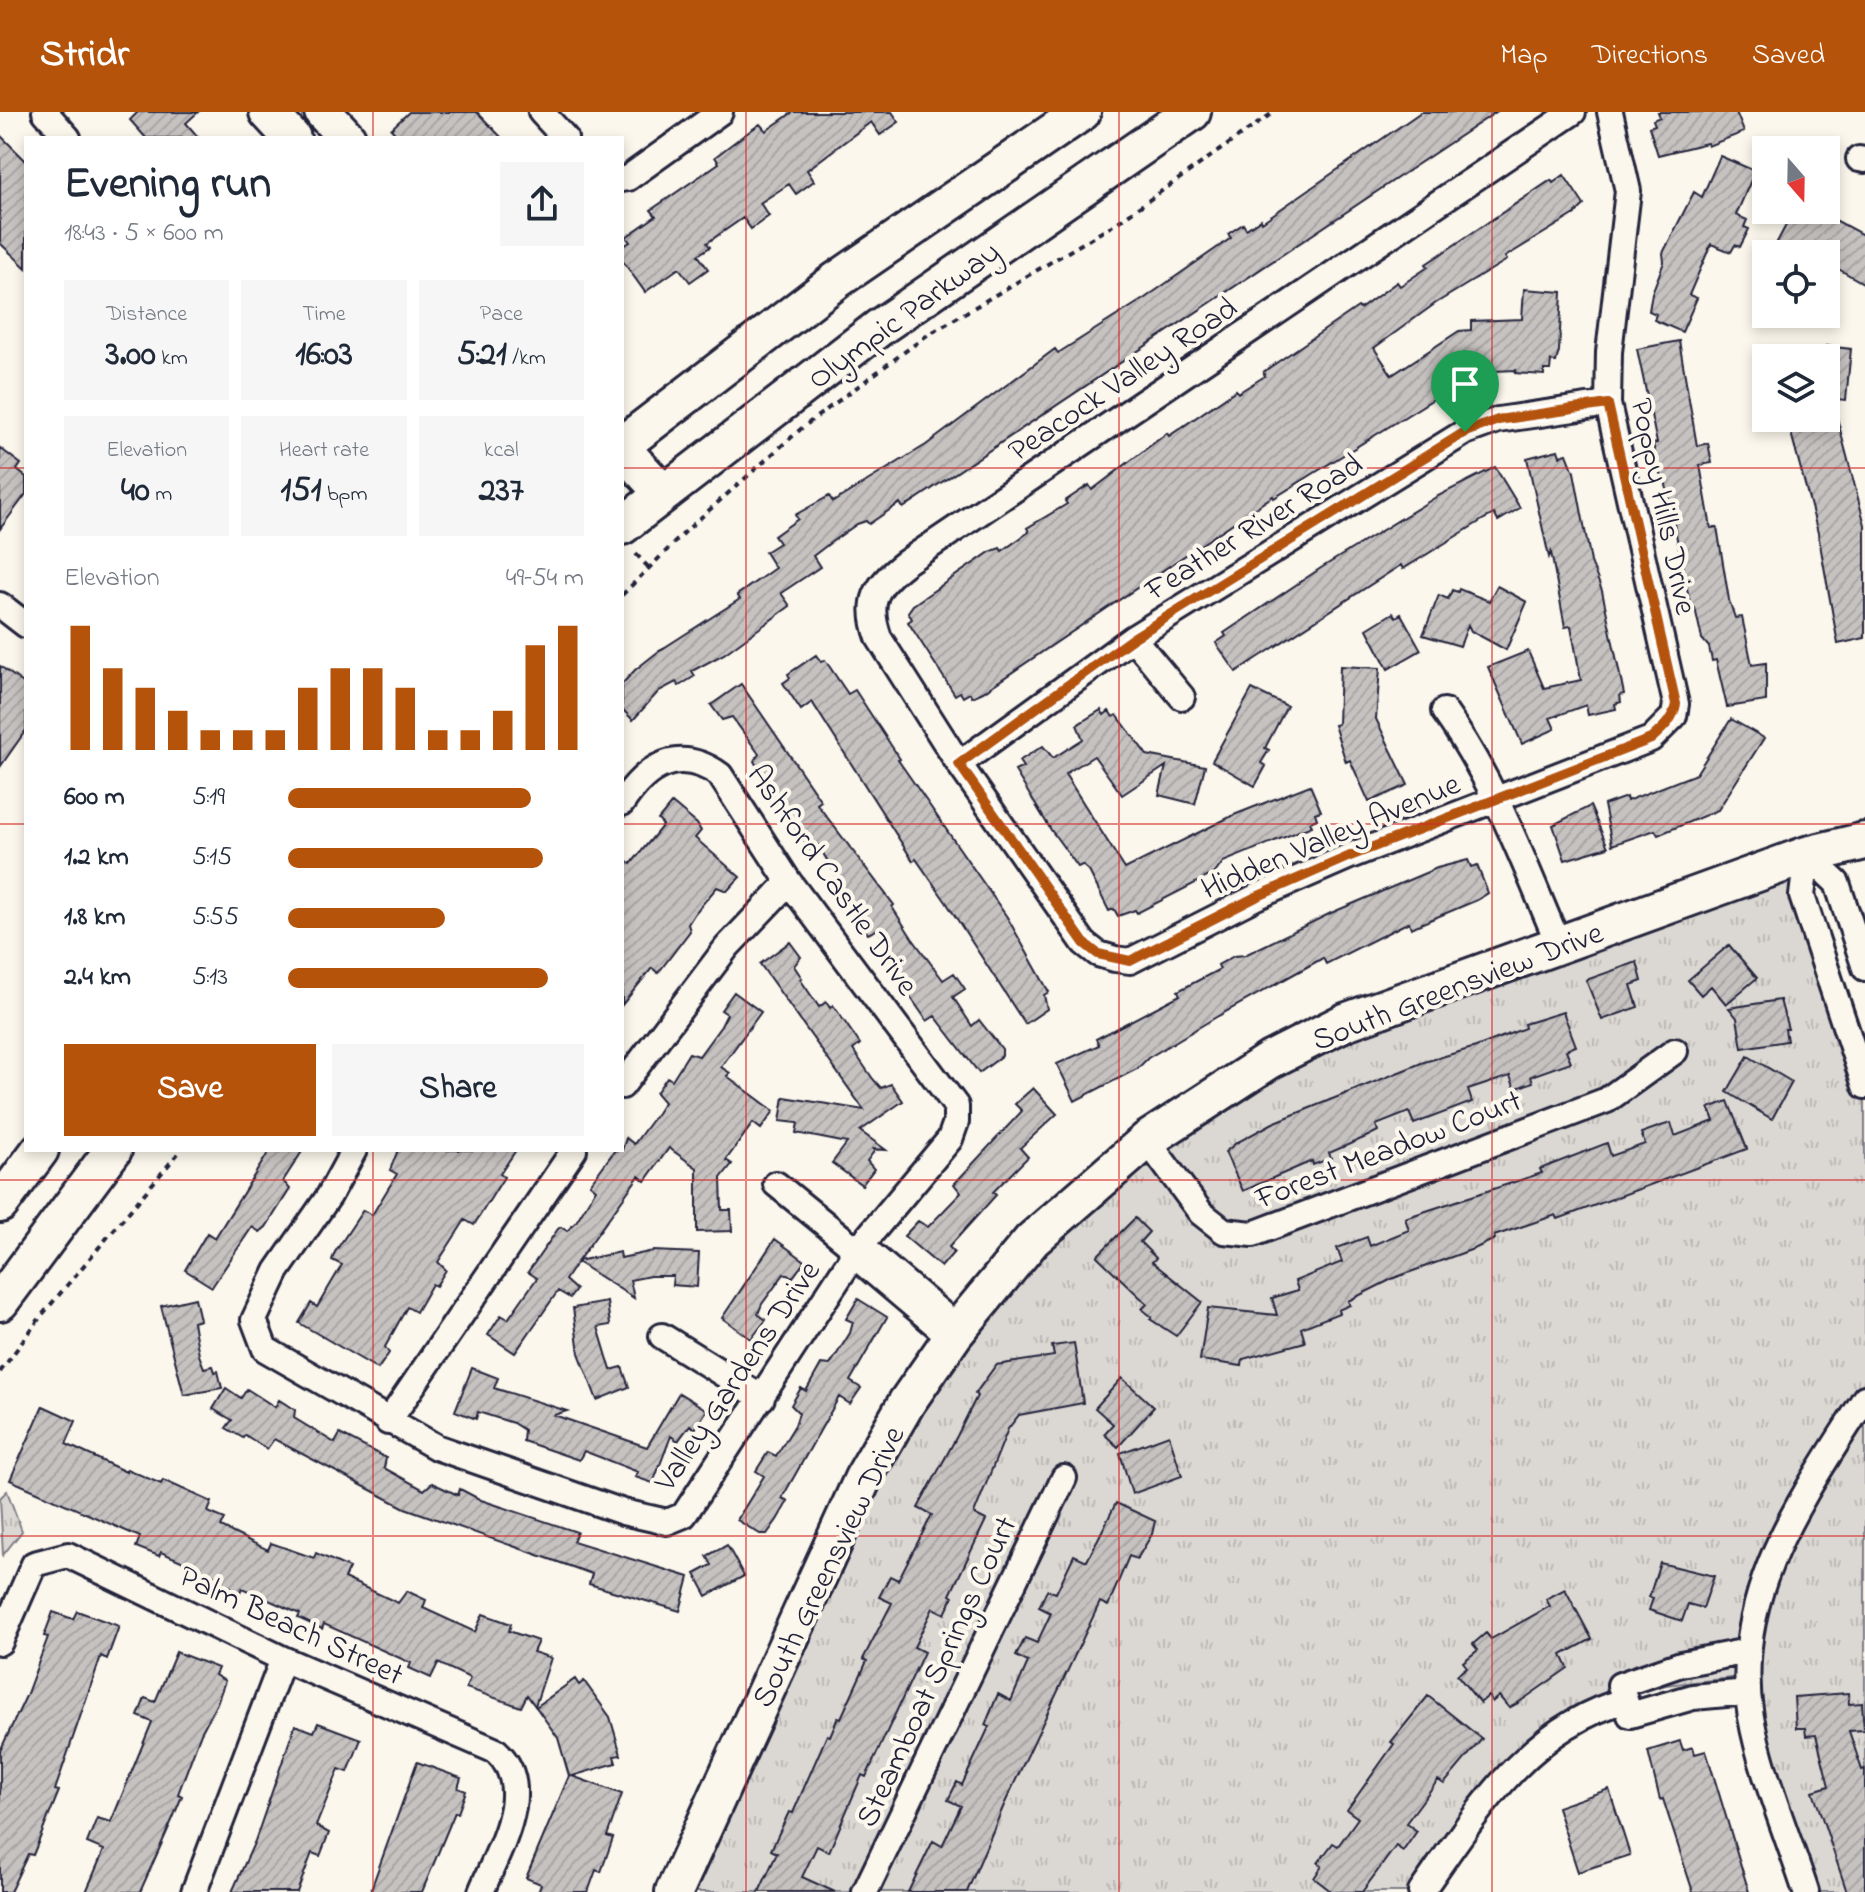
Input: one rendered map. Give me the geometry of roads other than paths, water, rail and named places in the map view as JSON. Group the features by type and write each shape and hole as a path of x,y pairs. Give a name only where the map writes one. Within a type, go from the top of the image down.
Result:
{"street":[{"path":"45,112 66,136"},
{"path":"323,112 345,136"},
{"path":"541,112 563,136"},
{"path":"624,179 720,112"},
{"name":"Olympic Parkway","path":"624,445 837,280 1082,112"},
{"name":"Olympic Parkway","path":"636,516 880,327 1192,112"},
{"name":"Peacock Valley Road","path":"959,764 879,638 870,614 880,586 890,574 1573,112"},
{"name":"Poppy Hills Drive","path":"1496,798 1651,739 1674,716 1676,704 1608,404 1609,352 1628,191 1610,112"},
{"name":"Feather River Road","path":"959,764 1133,638 1465,432 1498,420 1608,404"},
{"path":"624,457 636,516"},
{"path":"0,605 24,623"},
{"path":"1133,638 1182,697"},
{"path":"1444,711 1465,740 1496,798 1559,945"},
{"name":"Ashford Castle Drive","path":"624,800 637,781 678,759 704,763 720,775 789,882 938,1079"},
{"name":"Hidden Valley Avenue","path":"959,764 1084,943 1098,954 1130,961 1256,897 1496,798"},
{"name":"South Greensview Drive","path":"674,1892 863,1478 907,1402 955,1333 1032,1240 1147,1140 1270,1060 1345,1022 1807,855 1865,841"},
{"path":"1807,855 1837,883 1865,968"},
{"path":"1807,855 1802,896 1865,1086"},
{"path":"624,1083 727,947 789,882"},
{"name":"Forest Meadow Court","path":"1147,1140 1201,1213 1224,1231 1253,1234 1607,1100 1675,1051"},
{"name":"Valley Gardens Drive","path":"353,1152 329,1196 277,1271 254,1320 265,1349 436,1447 623,1512 667,1522 684,1515 857,1250 950,1139 956,1122 956,1106 938,1079"},
{"path":"0,1204 39,1152"},
{"path":"0,1302 112,1152"},
{"path":"388,1422 573,1152"},
{"path":"776,1184 955,1333"},
{"path":"662,1336 762,1398"},
{"path":"1806,1892 1751,1719 1748,1651 1756,1602 1777,1544 1865,1398"},
{"name":"Steamboat Springs Court","path":"865,1892 1027,1547 1064,1478"},
{"name":"Palm Beach Street","path":"0,1642 34,1564 46,1558 68,1555 86,1561 283,1659 496,1751 508,1762 516,1784 511,1819 481,1892"},
{"path":"1748,1651 1681,1664 1620,1685 1630,1715 1693,1697 1748,1692"},
{"path":"194,1892 283,1659"},
{"path":"1421,1892 1486,1799 1517,1765 1556,1732 1624,1701"}]}
